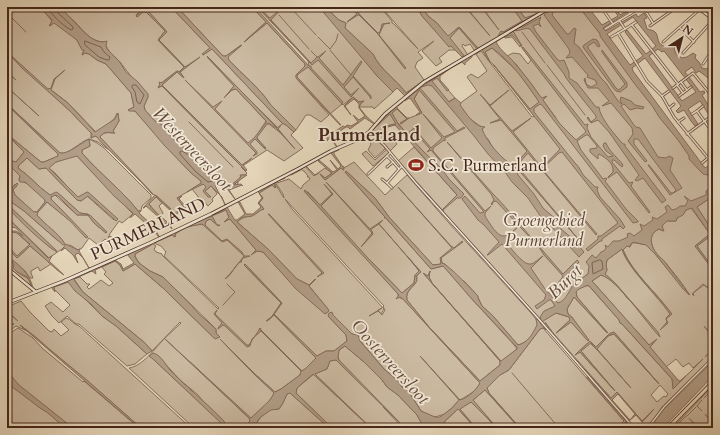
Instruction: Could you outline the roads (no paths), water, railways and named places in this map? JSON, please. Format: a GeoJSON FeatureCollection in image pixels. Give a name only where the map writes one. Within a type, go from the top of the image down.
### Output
{"type":"FeatureCollection","features":[{"type":"Feature","properties":{"kind":"main road"},"geometry":{"type":"LineString","coordinates":[[668,428],[713,382]]}},
{"type":"Feature","properties":{"kind":"street","name":"PURMERLAND"},"geometry":{"type":"LineString","coordinates":[[7,303],[100,265],[160,238],[226,206],[338,148],[361,138],[395,106],[424,82],[551,7]]}},
{"type":"Feature","properties":{"kind":"street"},"geometry":{"type":"LineString","coordinates":[[601,7],[612,23]]}},
{"type":"Feature","properties":{"kind":"street"},"geometry":{"type":"LineString","coordinates":[[626,7],[630,13]]}},
{"type":"Feature","properties":{"kind":"street"},"geometry":{"type":"LineString","coordinates":[[605,29],[612,23],[620,21],[630,13],[642,7],[653,23]]}},
{"type":"Feature","properties":{"kind":"street"},"geometry":{"type":"LineString","coordinates":[[650,26],[677,7]]}},
{"type":"Feature","properties":{"kind":"street"},"geometry":{"type":"LineString","coordinates":[[697,7],[713,14]]}},
{"type":"Feature","properties":{"kind":"street"},"geometry":{"type":"LineString","coordinates":[[683,53],[713,20],[701,8]]}},
{"type":"Feature","properties":{"kind":"street"},"geometry":{"type":"LineString","coordinates":[[663,42],[701,8]]}},
{"type":"Feature","properties":{"kind":"street"},"geometry":{"type":"LineString","coordinates":[[620,21],[625,29]]}},
{"type":"Feature","properties":{"kind":"street"},"geometry":{"type":"LineString","coordinates":[[611,38],[636,22]]}},
{"type":"Feature","properties":{"kind":"street"},"geometry":{"type":"LineString","coordinates":[[632,25],[683,93]]}},
{"type":"Feature","properties":{"kind":"street"},"geometry":{"type":"LineString","coordinates":[[680,28],[694,42]]}},
{"type":"Feature","properties":{"kind":"street"},"geometry":{"type":"LineString","coordinates":[[618,33],[647,80],[662,96],[678,122],[708,158]]}},
{"type":"Feature","properties":{"kind":"street"},"geometry":{"type":"LineString","coordinates":[[703,64],[713,50]]}},
{"type":"Feature","properties":{"kind":"street"},"geometry":{"type":"LineString","coordinates":[[673,88],[693,74],[713,97]]}},
{"type":"Feature","properties":{"kind":"street"},"geometry":{"type":"LineString","coordinates":[[681,82],[687,90]]}},
{"type":"Feature","properties":{"kind":"street"},"geometry":{"type":"LineString","coordinates":[[679,96],[691,87]]}},
{"type":"Feature","properties":{"kind":"street"},"geometry":{"type":"LineString","coordinates":[[662,96],[669,91]]}},
{"type":"Feature","properties":{"kind":"street"},"geometry":{"type":"LineString","coordinates":[[669,108],[674,104]]}},
{"type":"Feature","properties":{"kind":"street"},"geometry":{"type":"LineString","coordinates":[[692,114],[703,106]]}},
{"type":"Feature","properties":{"kind":"street"},"geometry":{"type":"LineString","coordinates":[[697,111],[713,133]]}},
{"type":"Feature","properties":{"kind":"street"},"geometry":{"type":"LineString","coordinates":[[687,134],[713,115]]}},
{"type":"Feature","properties":{"kind":"street"},"geometry":{"type":"LineString","coordinates":[[678,122],[684,118]]}},
{"type":"Feature","properties":{"kind":"street"},"geometry":{"type":"LineString","coordinates":[[369,132],[382,142],[401,167],[541,321],[634,428]]}},
{"type":"Feature","properties":{"kind":"street"},"geometry":{"type":"LineString","coordinates":[[368,174],[390,153]]}},
{"type":"Feature","properties":{"kind":"street"},"geometry":{"type":"LineString","coordinates":[[702,163],[713,155]]}},
{"type":"Feature","properties":{"kind":"street"},"geometry":{"type":"LineString","coordinates":[[387,156],[399,169]]}},
{"type":"Feature","properties":{"kind":"street"},"geometry":{"type":"LineString","coordinates":[[387,167],[393,162]]}},
{"type":"Feature","properties":{"kind":"street"},"geometry":{"type":"LineString","coordinates":[[387,183],[401,167]]}},
{"type":"Feature","properties":{"kind":"street"},"geometry":{"type":"LineString","coordinates":[[382,179],[392,188]]}},
{"type":"Feature","properties":{"kind":"street"},"geometry":{"type":"LineString","coordinates":[[7,268],[36,292]]}},
{"type":"Feature","properties":{"kind":"street"},"geometry":{"type":"LineString","coordinates":[[648,428],[664,407],[713,358]]}},
{"type":"Feature","properties":{"kind":"water"},"geometry":{"type":"Polygon","coordinates":[[[40,7],[57,7],[63,10],[87,35],[100,42],[107,41],[107,49],[119,61],[126,72],[138,82],[148,94],[144,106],[145,110],[155,121],[164,126],[171,137],[180,145],[200,160],[206,162],[219,180],[230,186],[241,177],[240,175],[247,175],[233,185],[242,185],[229,190],[235,199],[225,186],[219,182],[215,185],[220,195],[211,186],[205,191],[211,197],[208,197],[203,191],[206,187],[203,184],[187,192],[201,183],[201,181],[192,174],[164,145],[135,111],[128,110],[134,107],[131,93],[106,64],[89,54],[85,53],[82,55],[84,50],[82,50],[77,40],[54,23],[50,26],[52,20],[40,7]]]}},
{"type":"Feature","properties":{"kind":"water"},"geometry":{"type":"Polygon","coordinates":[[[145,7],[151,7],[148,11],[167,32],[159,40],[185,67],[200,57],[180,72],[184,67],[158,40],[165,31],[146,12],[143,12],[137,17],[136,16],[145,7]]]}},
{"type":"Feature","properties":{"kind":"water"},"geometry":{"type":"Polygon","coordinates":[[[171,7],[177,7],[223,56],[226,56],[242,45],[228,57],[229,60],[296,130],[294,132],[282,123],[212,49],[203,55],[202,54],[210,48],[171,7]]]}},
{"type":"Feature","properties":{"kind":"water"},"geometry":{"type":"Polygon","coordinates":[[[252,7],[255,7],[343,102],[342,104],[308,67],[297,75],[297,77],[341,125],[296,78],[296,75],[305,66],[305,64],[267,23],[244,42],[266,22],[252,7]]]}},
{"type":"Feature","properties":{"kind":"water"},"geometry":{"type":"Polygon","coordinates":[[[258,7],[270,18],[283,7],[271,20],[311,63],[326,51],[319,58],[343,85],[361,61],[362,62],[353,76],[371,96],[371,99],[353,77],[344,87],[351,95],[359,88],[351,97],[318,60],[312,65],[258,7]]]}},
{"type":"Feature","properties":{"kind":"water"},"geometry":{"type":"Polygon","coordinates":[[[319,7],[325,7],[339,20],[346,23],[345,28],[373,54],[384,70],[406,93],[425,80],[405,96],[397,88],[393,92],[378,77],[319,7]]]}},
{"type":"Feature","properties":{"kind":"water"},"geometry":{"type":"Polygon","coordinates":[[[352,7],[378,33],[380,32],[382,24],[390,23],[384,24],[379,35],[406,68],[405,69],[377,33],[359,15],[347,22],[357,14],[352,7]]]}},
{"type":"Feature","properties":{"kind":"water"},"geometry":{"type":"Polygon","coordinates":[[[417,7],[422,7],[428,16],[437,23],[448,36],[459,27],[478,48],[476,48],[459,28],[450,38],[465,57],[462,57],[451,46],[449,47],[422,16],[417,7]]]}},
{"type":"Feature","properties":{"kind":"water"},"geometry":{"type":"Polygon","coordinates":[[[512,7],[517,7],[525,18],[536,14],[498,36],[501,31],[503,32],[522,21],[512,7]]]}},
{"type":"Feature","properties":{"kind":"water"},"geometry":{"type":"Polygon","coordinates":[[[555,7],[561,7],[554,10],[552,15],[567,34],[569,34],[574,28],[576,29],[574,43],[579,47],[618,101],[622,104],[620,100],[621,97],[631,101],[635,105],[644,107],[643,109],[637,108],[630,110],[624,104],[621,106],[634,125],[640,128],[658,157],[666,158],[669,156],[673,158],[670,170],[682,188],[670,195],[648,165],[671,193],[676,190],[638,139],[634,139],[634,144],[647,161],[645,162],[628,141],[633,134],[632,128],[611,103],[602,106],[609,101],[598,88],[588,88],[586,84],[591,87],[597,84],[595,80],[587,77],[588,75],[572,57],[566,58],[570,53],[569,49],[544,15],[555,7]]]}},
{"type":"Feature","properties":{"kind":"water"},"geometry":{"type":"Polygon","coordinates":[[[561,7],[566,7],[568,12],[561,7]]]}},
{"type":"Feature","properties":{"kind":"water"},"geometry":{"type":"Polygon","coordinates":[[[579,7],[588,7],[602,25],[618,16],[612,7],[615,7],[620,15],[633,7],[636,7],[603,28],[606,31],[636,14],[638,17],[644,13],[647,18],[644,19],[647,29],[655,32],[658,41],[663,46],[666,47],[672,44],[675,47],[676,54],[682,58],[693,53],[696,55],[695,58],[702,68],[709,68],[712,70],[713,85],[707,77],[699,71],[696,73],[692,67],[685,72],[700,92],[704,91],[705,93],[702,95],[713,113],[709,115],[700,101],[688,109],[698,124],[695,126],[684,110],[678,113],[676,111],[681,106],[645,58],[632,68],[705,168],[713,163],[713,169],[708,175],[703,174],[689,159],[689,156],[678,140],[659,117],[579,7]],[[633,17],[607,34],[630,65],[643,56],[625,32],[627,30],[646,54],[656,46],[633,17]],[[658,49],[649,56],[682,101],[696,92],[664,51],[662,52],[658,49]]]}},
{"type":"Feature","properties":{"kind":"water"},"geometry":{"type":"Polygon","coordinates":[[[541,17],[539,22],[541,27],[538,24],[533,26],[536,32],[557,59],[560,61],[564,60],[569,72],[569,78],[577,83],[596,107],[599,107],[608,126],[623,144],[625,144],[666,200],[662,203],[643,178],[637,181],[635,180],[639,175],[609,132],[598,120],[591,123],[587,118],[588,117],[591,122],[596,118],[596,116],[530,29],[514,30],[523,27],[541,17]]]}},
{"type":"Feature","properties":{"kind":"water"},"geometry":{"type":"Polygon","coordinates":[[[513,31],[522,46],[512,35],[504,37],[496,42],[498,46],[515,63],[538,94],[542,98],[547,96],[543,100],[560,124],[576,140],[586,132],[585,130],[522,48],[523,47],[585,125],[588,124],[587,128],[591,137],[608,157],[613,156],[606,151],[603,146],[604,143],[606,143],[611,152],[623,165],[622,167],[612,160],[629,183],[633,182],[631,186],[650,212],[649,213],[617,172],[608,178],[613,172],[612,166],[609,161],[599,154],[598,159],[590,152],[590,149],[597,148],[597,146],[588,135],[586,135],[577,141],[581,150],[603,179],[607,179],[605,181],[626,209],[638,221],[633,223],[540,104],[534,108],[534,112],[584,175],[595,187],[598,187],[597,190],[600,197],[620,219],[625,227],[623,229],[620,226],[588,251],[586,249],[598,239],[598,236],[601,236],[618,223],[562,152],[559,153],[542,169],[597,234],[596,235],[528,153],[518,164],[522,172],[584,246],[521,173],[517,166],[515,168],[518,175],[534,194],[543,208],[557,220],[561,229],[573,239],[584,252],[579,257],[549,224],[543,220],[528,198],[488,154],[432,86],[428,85],[421,87],[472,55],[465,65],[462,62],[440,76],[440,80],[449,90],[447,91],[437,78],[432,81],[449,102],[455,98],[461,103],[460,105],[477,125],[485,127],[482,129],[491,145],[499,155],[514,166],[527,151],[501,120],[490,123],[500,119],[480,94],[490,105],[509,90],[490,106],[512,131],[531,118],[513,132],[542,168],[560,149],[493,64],[530,109],[539,102],[518,73],[506,60],[492,48],[485,52],[490,62],[482,50],[513,31]]]}},
{"type":"Feature","properties":{"kind":"water"},"geometry":{"type":"Polygon","coordinates":[[[593,39],[597,40],[600,46],[598,47],[594,42],[588,46],[588,48],[616,88],[619,90],[625,84],[602,50],[627,83],[627,87],[620,92],[614,89],[583,47],[593,39]]]}},
{"type":"Feature","properties":{"kind":"water"},"geometry":{"type":"Polygon","coordinates":[[[7,52],[48,89],[51,88],[54,79],[65,70],[55,79],[51,90],[68,103],[95,132],[115,119],[118,113],[119,121],[113,131],[115,133],[103,133],[100,137],[153,194],[97,137],[95,136],[91,138],[92,134],[70,111],[23,69],[7,52]]]}},
{"type":"Feature","properties":{"kind":"water"},"geometry":{"type":"Polygon","coordinates":[[[207,56],[277,128],[282,124],[278,129],[295,149],[276,128],[268,123],[257,137],[266,149],[255,139],[250,144],[257,152],[257,154],[253,156],[256,153],[185,80],[213,107],[222,101],[215,109],[248,143],[254,138],[266,121],[236,89],[232,90],[224,98],[234,86],[207,56]]]}},
{"type":"Feature","properties":{"kind":"water"},"geometry":{"type":"Polygon","coordinates":[[[177,71],[180,72],[184,78],[177,72],[162,85],[242,165],[252,158],[243,165],[247,170],[246,171],[162,86],[158,88],[160,85],[159,82],[162,83],[177,71]]]}},
{"type":"Feature","properties":{"kind":"water"},"geometry":{"type":"Polygon","coordinates":[[[420,88],[457,131],[464,127],[465,128],[445,138],[445,141],[444,140],[433,148],[433,151],[485,211],[491,206],[485,213],[485,216],[493,229],[501,236],[506,236],[518,227],[509,235],[506,241],[520,258],[526,263],[531,264],[543,256],[531,268],[545,289],[558,303],[564,299],[572,287],[570,283],[574,284],[588,274],[589,266],[586,262],[592,255],[596,258],[601,252],[604,251],[606,248],[605,245],[608,247],[613,241],[619,241],[628,237],[627,234],[630,233],[634,236],[642,230],[640,224],[644,226],[653,220],[652,217],[657,219],[667,212],[665,207],[668,205],[672,210],[680,206],[685,206],[688,201],[684,196],[691,201],[706,195],[706,191],[713,182],[713,196],[697,207],[713,234],[697,246],[713,270],[695,246],[710,234],[692,208],[686,210],[683,215],[677,218],[676,221],[667,221],[662,226],[664,231],[659,229],[655,231],[651,241],[656,252],[690,295],[683,289],[657,256],[646,245],[633,242],[630,247],[627,246],[623,250],[627,259],[639,275],[672,314],[666,319],[670,314],[630,265],[625,257],[622,249],[607,260],[607,270],[605,274],[622,291],[601,275],[592,281],[649,345],[657,339],[650,347],[678,380],[680,381],[688,374],[673,389],[672,379],[620,323],[588,285],[576,292],[577,297],[608,333],[574,297],[567,309],[568,314],[589,340],[588,341],[571,322],[556,333],[570,320],[569,317],[556,313],[540,323],[546,330],[543,328],[540,329],[509,370],[500,375],[487,388],[489,393],[520,428],[485,390],[473,400],[497,428],[471,402],[460,409],[476,428],[458,409],[445,421],[442,428],[424,428],[417,415],[398,395],[387,387],[364,362],[345,346],[339,350],[338,359],[405,428],[336,360],[330,361],[327,369],[315,374],[371,428],[313,374],[297,388],[296,393],[332,428],[329,428],[290,393],[287,394],[279,409],[271,410],[258,420],[256,425],[261,428],[253,425],[248,428],[243,428],[250,421],[249,418],[165,339],[251,418],[270,400],[274,393],[220,339],[275,392],[300,375],[301,371],[261,331],[254,337],[260,328],[260,330],[302,371],[316,358],[274,315],[272,316],[281,303],[244,265],[245,264],[282,303],[274,314],[317,356],[326,351],[334,351],[347,341],[346,335],[328,316],[329,313],[332,312],[333,315],[352,334],[358,335],[360,341],[384,369],[397,380],[402,387],[407,389],[421,411],[435,417],[440,417],[452,408],[459,400],[420,356],[460,400],[472,393],[480,383],[403,299],[400,297],[396,299],[399,295],[304,191],[305,190],[320,205],[332,194],[324,184],[333,194],[321,206],[402,293],[414,283],[415,275],[419,271],[379,224],[421,272],[416,276],[417,281],[407,294],[407,300],[429,327],[480,381],[500,365],[500,361],[423,273],[428,276],[430,271],[429,277],[432,283],[501,361],[517,349],[517,347],[443,266],[431,269],[386,218],[384,218],[385,217],[345,172],[346,171],[375,198],[389,217],[433,265],[441,264],[440,258],[452,248],[398,187],[451,246],[454,248],[462,241],[463,242],[441,258],[442,263],[455,272],[478,296],[482,306],[493,316],[518,345],[525,342],[532,334],[537,325],[536,319],[540,321],[540,317],[544,311],[555,306],[551,300],[549,300],[537,309],[535,306],[544,300],[546,295],[502,244],[487,255],[499,242],[478,220],[462,199],[465,196],[480,213],[484,212],[431,150],[427,152],[430,149],[414,131],[408,135],[442,169],[449,179],[464,194],[461,198],[457,198],[443,210],[445,215],[424,190],[442,210],[457,195],[395,125],[388,127],[386,126],[396,124],[390,114],[377,126],[365,118],[350,129],[346,127],[331,137],[339,150],[334,152],[334,154],[343,167],[344,166],[344,170],[341,168],[325,180],[320,174],[325,178],[332,173],[318,161],[319,160],[333,172],[337,170],[330,160],[338,169],[341,166],[331,153],[338,149],[330,137],[327,141],[327,137],[343,126],[351,126],[358,122],[353,115],[359,120],[365,116],[359,107],[376,125],[397,106],[397,108],[407,118],[409,118],[401,124],[400,123],[407,119],[397,109],[392,113],[399,125],[407,134],[414,128],[431,148],[442,138],[423,114],[444,137],[455,132],[419,90],[414,99],[422,113],[416,115],[420,112],[410,98],[404,101],[420,88]]]}},
{"type":"Feature","properties":{"kind":"water"},"geometry":{"type":"Polygon","coordinates":[[[353,97],[359,102],[364,101],[359,107],[359,104],[354,99],[345,106],[351,115],[344,106],[353,97]]]}},
{"type":"Feature","properties":{"kind":"water"},"geometry":{"type":"Polygon","coordinates":[[[7,104],[60,153],[70,151],[89,139],[90,146],[82,150],[82,153],[138,211],[141,211],[139,212],[140,214],[153,226],[160,238],[186,227],[175,234],[175,237],[172,235],[154,243],[160,239],[152,227],[135,214],[130,218],[133,213],[114,196],[77,156],[56,162],[49,168],[78,197],[87,192],[89,193],[118,219],[116,221],[88,196],[81,201],[77,200],[46,168],[39,169],[27,158],[19,165],[18,168],[50,195],[56,192],[58,193],[80,213],[90,215],[107,232],[106,233],[94,223],[88,215],[77,215],[58,196],[55,195],[51,197],[51,199],[88,237],[86,238],[70,221],[47,202],[37,215],[59,236],[65,244],[63,245],[24,211],[7,199],[7,187],[12,188],[17,183],[18,184],[13,190],[15,195],[34,212],[37,212],[45,202],[45,200],[25,182],[20,182],[20,176],[7,163],[7,156],[12,161],[16,162],[24,152],[7,134],[41,162],[58,156],[58,154],[7,104]]]}},
{"type":"Feature","properties":{"kind":"water"},"geometry":{"type":"Polygon","coordinates":[[[447,142],[508,210],[535,243],[496,201],[493,202],[492,205],[491,204],[494,200],[491,194],[447,142]]]}},
{"type":"Feature","properties":{"kind":"water"},"geometry":{"type":"Polygon","coordinates":[[[326,182],[370,229],[383,220],[371,229],[373,234],[361,247],[372,233],[326,182]]]}},
{"type":"Feature","properties":{"kind":"water"},"geometry":{"type":"Polygon","coordinates":[[[274,183],[276,188],[272,185],[259,193],[258,191],[274,183]]]}},
{"type":"Feature","properties":{"kind":"water"},"geometry":{"type":"Polygon","coordinates":[[[260,194],[263,198],[259,203],[264,209],[252,216],[243,217],[237,222],[268,249],[297,279],[309,285],[316,279],[309,286],[329,311],[325,314],[296,289],[263,252],[257,251],[251,255],[256,250],[230,219],[224,222],[229,217],[226,210],[213,215],[226,208],[224,201],[235,220],[237,220],[245,214],[238,202],[240,202],[246,214],[253,214],[261,207],[258,203],[262,198],[260,194]]]}},
{"type":"Feature","properties":{"kind":"water"},"geometry":{"type":"Polygon","coordinates":[[[155,195],[176,214],[184,207],[177,198],[182,196],[179,199],[186,207],[175,215],[156,197],[149,204],[151,208],[168,223],[172,229],[167,223],[164,224],[162,220],[146,206],[143,208],[155,195]]]}},
{"type":"Feature","properties":{"kind":"water"},"geometry":{"type":"Polygon","coordinates":[[[8,205],[57,252],[24,225],[7,207],[8,205]]]}},
{"type":"Feature","properties":{"kind":"water"},"geometry":{"type":"Polygon","coordinates":[[[268,214],[324,273],[317,277],[322,273],[268,214]]]}},
{"type":"Feature","properties":{"kind":"water"},"geometry":{"type":"Polygon","coordinates":[[[212,216],[217,225],[220,225],[218,226],[210,219],[206,221],[205,225],[222,241],[227,239],[242,252],[244,256],[227,240],[223,242],[221,241],[202,224],[186,227],[212,216]]]}},
{"type":"Feature","properties":{"kind":"water"},"geometry":{"type":"Polygon","coordinates":[[[7,217],[48,258],[52,256],[49,261],[64,275],[30,246],[17,258],[9,250],[7,253],[9,249],[7,245],[17,256],[30,244],[17,233],[7,231],[16,231],[23,236],[16,228],[11,227],[7,217]]]}},
{"type":"Feature","properties":{"kind":"water"},"geometry":{"type":"Polygon","coordinates":[[[152,243],[135,254],[135,257],[139,263],[150,271],[163,277],[216,329],[216,333],[220,337],[215,339],[163,288],[135,264],[123,271],[120,265],[115,261],[95,270],[96,274],[92,271],[74,280],[83,292],[145,343],[152,351],[147,354],[116,326],[102,316],[91,304],[75,291],[68,282],[54,287],[55,292],[51,287],[115,260],[121,264],[123,269],[134,263],[127,254],[152,243]]]}},
{"type":"Feature","properties":{"kind":"water"},"geometry":{"type":"Polygon","coordinates":[[[66,244],[78,250],[80,249],[79,251],[89,268],[78,253],[75,255],[78,263],[73,255],[65,248],[61,251],[66,244]]]}},
{"type":"Feature","properties":{"kind":"water","name":"Burgt"},"geometry":{"type":"Polygon","coordinates":[[[537,244],[563,274],[577,260],[579,262],[566,277],[568,282],[567,281],[556,292],[551,292],[563,276],[544,255],[537,244]]]}},
{"type":"Feature","properties":{"kind":"water"},"geometry":{"type":"Polygon","coordinates":[[[7,256],[24,270],[30,279],[33,289],[27,277],[17,272],[13,268],[14,264],[7,256]]]}},
{"type":"Feature","properties":{"kind":"water"},"geometry":{"type":"Polygon","coordinates":[[[626,296],[658,332],[660,337],[654,331],[626,296]]]}},
{"type":"Feature","properties":{"kind":"water"},"geometry":{"type":"Polygon","coordinates":[[[217,310],[215,314],[247,345],[249,345],[251,341],[250,346],[247,347],[225,326],[223,325],[218,329],[222,323],[214,314],[217,310]]]}},
{"type":"Feature","properties":{"kind":"water"},"geometry":{"type":"Polygon","coordinates":[[[20,325],[88,381],[141,428],[138,427],[20,325]]]}},
{"type":"Feature","properties":{"kind":"water"},"geometry":{"type":"Polygon","coordinates":[[[614,332],[659,384],[614,334],[608,336],[597,349],[631,388],[591,343],[581,351],[615,391],[580,352],[575,355],[590,341],[596,347],[609,334],[614,332]]]}},
{"type":"Feature","properties":{"kind":"water"},"geometry":{"type":"Polygon","coordinates":[[[153,353],[161,358],[170,370],[217,414],[225,424],[222,424],[149,356],[153,353]]]}},
{"type":"Feature","properties":{"kind":"water"},"geometry":{"type":"Polygon","coordinates":[[[572,356],[611,398],[617,392],[642,421],[654,409],[642,422],[636,415],[629,421],[572,356]],[[618,394],[612,400],[630,420],[635,414],[618,394]]]}},
{"type":"Feature","properties":{"kind":"water"},"geometry":{"type":"Polygon","coordinates":[[[713,361],[713,376],[663,428],[650,428],[662,411],[713,361]]]}},
{"type":"Feature","properties":{"kind":"water"},"geometry":{"type":"Polygon","coordinates":[[[7,371],[19,385],[73,428],[65,428],[48,413],[7,383],[7,371]]]}},
{"type":"Feature","properties":{"kind":"water"},"geometry":{"type":"Polygon","coordinates":[[[586,377],[632,428],[626,422],[617,428],[624,421],[586,377]]]}},
{"type":"Feature","properties":{"kind":"waterway"},"geometry":{"type":"LineString","coordinates":[[290,7],[316,35]]}},
{"type":"Feature","properties":{"kind":"waterway"},"geometry":{"type":"LineString","coordinates":[[591,11],[597,7]]}},
{"type":"Feature","properties":{"kind":"waterway"},"geometry":{"type":"LineString","coordinates":[[7,13],[26,32]]}},
{"type":"Feature","properties":{"kind":"waterway"},"geometry":{"type":"LineString","coordinates":[[279,15],[309,49]]}},
{"type":"Feature","properties":{"kind":"waterway"},"geometry":{"type":"LineString","coordinates":[[522,32],[545,63]]}},
{"type":"Feature","properties":{"kind":"waterway"},"geometry":{"type":"LineString","coordinates":[[318,37],[330,49],[336,41],[338,34]]}},
{"type":"Feature","properties":{"kind":"waterway"},"geometry":{"type":"LineString","coordinates":[[330,50],[351,75]]}},
{"type":"Feature","properties":{"kind":"waterway"},"geometry":{"type":"LineString","coordinates":[[311,51],[317,57]]}},
{"type":"Feature","properties":{"kind":"waterway"},"geometry":{"type":"LineString","coordinates":[[474,55],[480,51]]}},
{"type":"Feature","properties":{"kind":"waterway"},"geometry":{"type":"LineString","coordinates":[[547,65],[585,115]]}},
{"type":"Feature","properties":{"kind":"waterway"},"geometry":{"type":"LineString","coordinates":[[398,106],[403,102]]}},
{"type":"Feature","properties":{"kind":"waterway","name":"Westerveersloot"},"geometry":{"type":"LineString","coordinates":[[189,122],[233,167]]}},
{"type":"Feature","properties":{"kind":"waterway"},"geometry":{"type":"LineString","coordinates":[[306,167],[314,176],[319,173]]}},
{"type":"Feature","properties":{"kind":"waterway"},"geometry":{"type":"LineString","coordinates":[[291,175],[301,170]]}},
{"type":"Feature","properties":{"kind":"waterway"},"geometry":{"type":"LineString","coordinates":[[223,305],[235,292],[227,284]]}},
{"type":"Feature","properties":{"kind":"waterway"},"geometry":{"type":"LineString","coordinates":[[512,373],[559,428]]}},
{"type":"Feature","properties":{"kind":"waterway"},"geometry":{"type":"LineString","coordinates":[[704,398],[713,389]]}},
{"type":"Feature","properties":{"kind":"waterway"},"geometry":{"type":"LineString","coordinates":[[702,400],[697,406],[702,411]]}},
{"type":"Feature","properties":{"kind":"waterway"},"geometry":{"type":"LineString","coordinates":[[687,416],[696,407]]}},
{"type":"Feature","properties":{"kind":"waterway"},"geometry":{"type":"LineString","coordinates":[[678,424],[686,416]]}},
{"type":"Feature","properties":{"kind":"place","name":"S.C. Purmerland"},"geometry":{"type":"Point","coordinates":[416,165]}},
{"type":"Feature","properties":{"kind":"district","name":"Purmerland"},"geometry":{"type":"Point","coordinates":[369,135]}},
{"type":"Feature","properties":{"kind":"park label","name":"Groengebied Purmerland"},"geometry":{"type":"Point","coordinates":[544,230]}},
{"type":"Feature","properties":{"kind":"water label","name":"Oosterveersloot"},"geometry":{"type":"Point","coordinates":[390,362]}}]}
